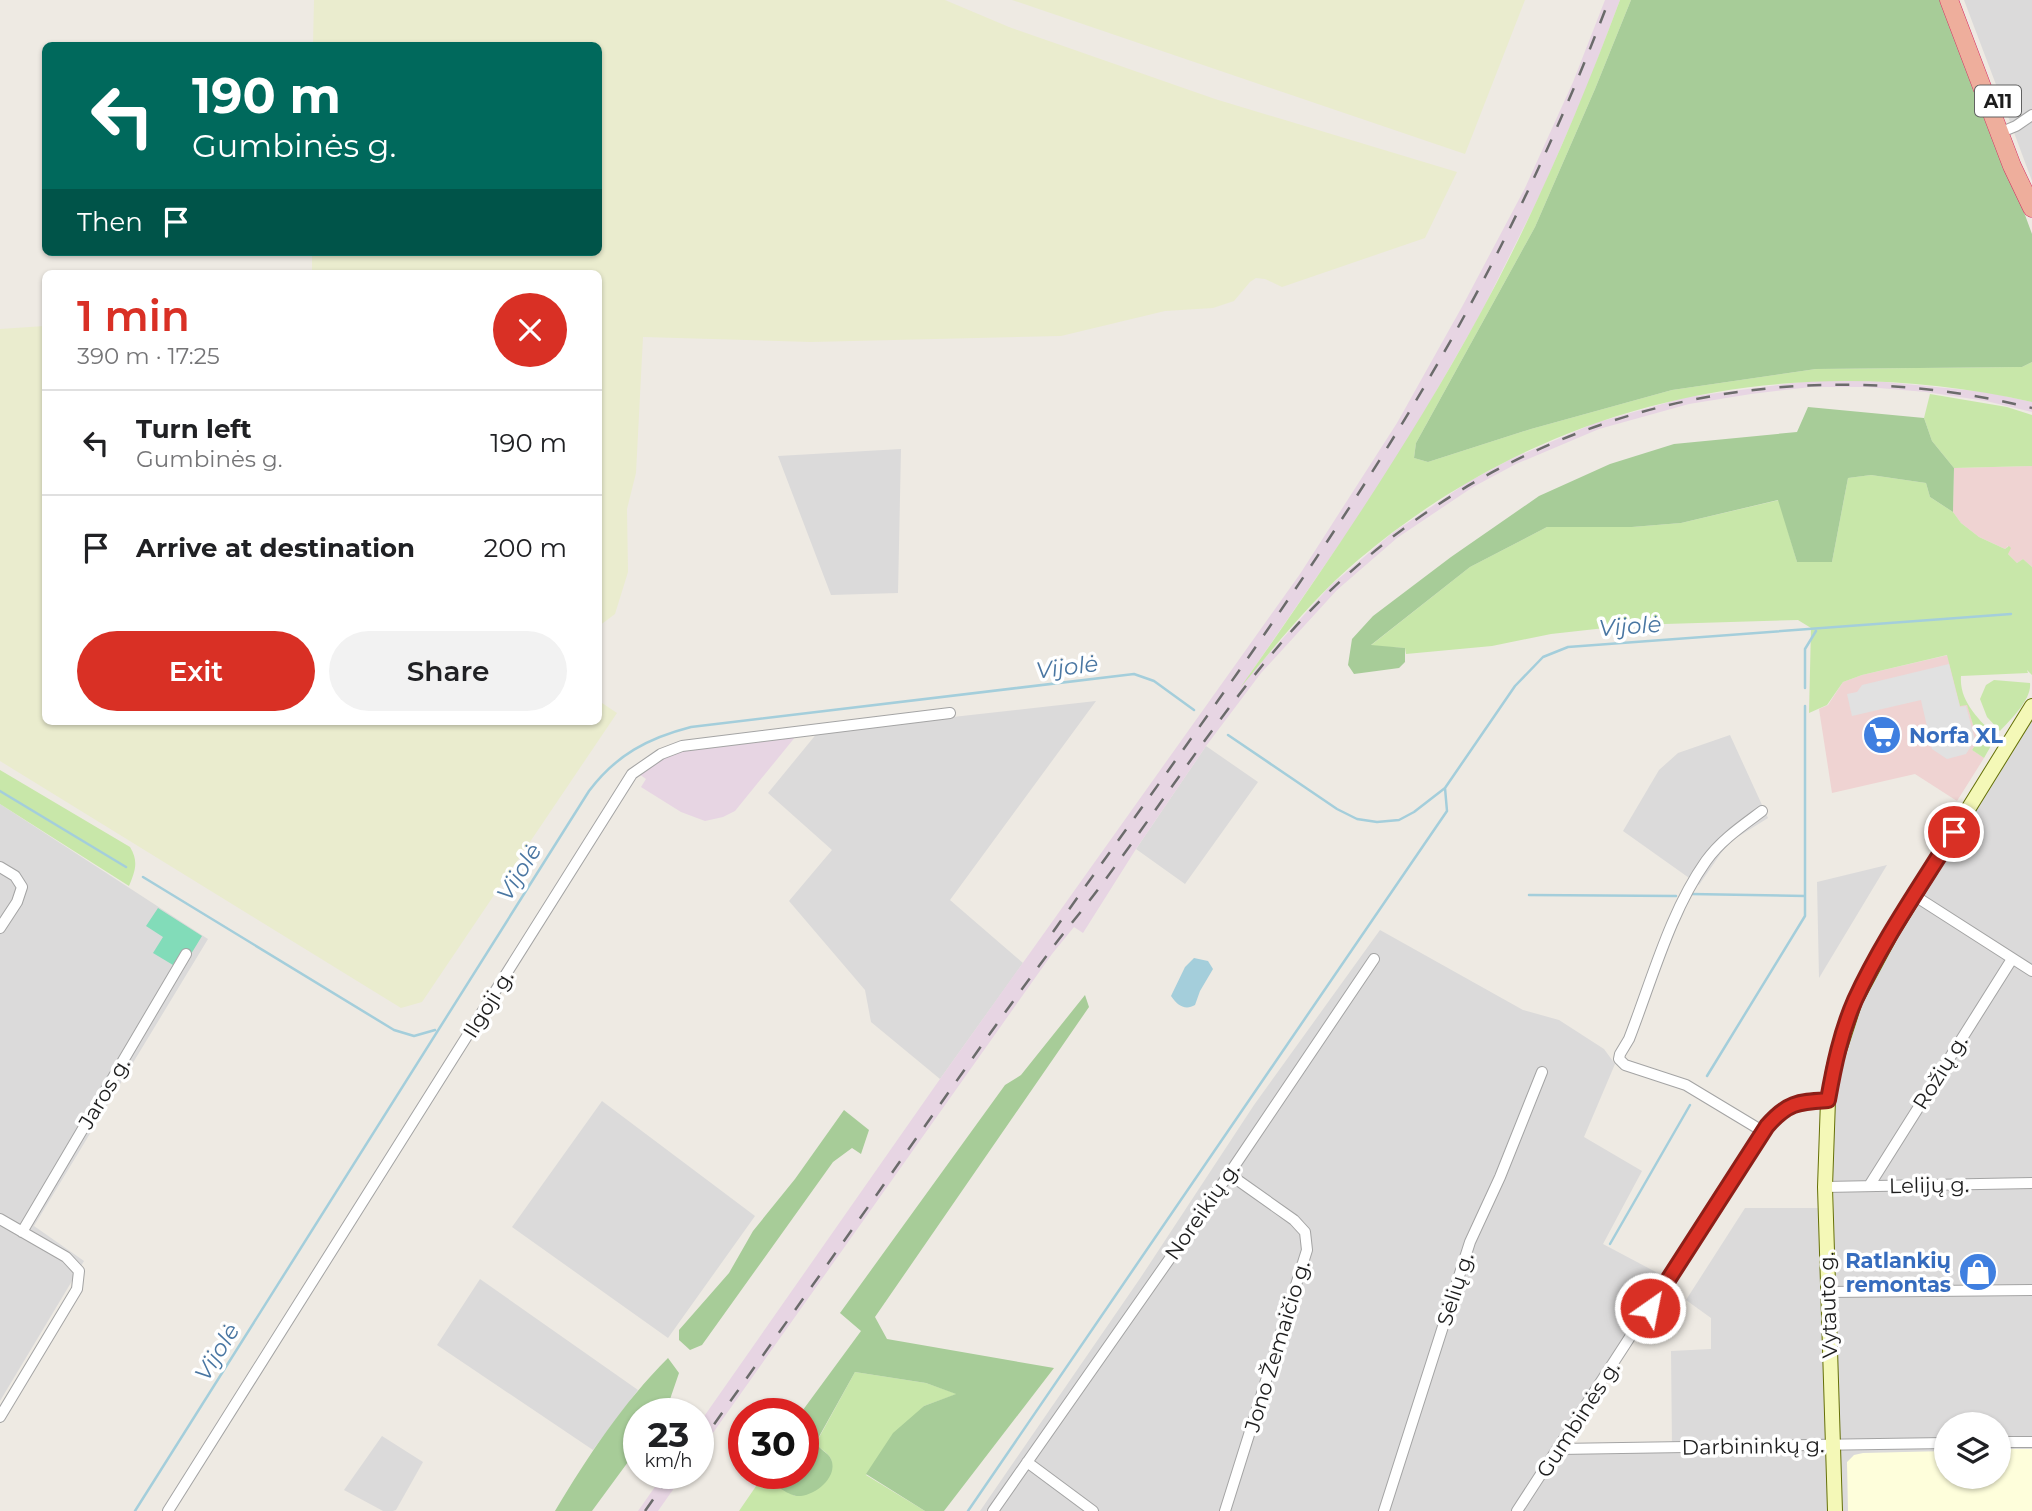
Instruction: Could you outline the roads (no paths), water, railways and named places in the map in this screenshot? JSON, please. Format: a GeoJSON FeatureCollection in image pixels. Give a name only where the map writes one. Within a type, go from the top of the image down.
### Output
{"type":"FeatureCollection","features":[{"type":"Feature","properties":{"kind":"highway","name":"A11"},"geometry":{"type":"LineString","coordinates":[[1949,0],[2032,206]]}},
{"type":"Feature","properties":{"kind":"highway","name":"A11"},"geometry":{"type":"LineString","coordinates":[[1960,0],[2003,131]]}},
{"type":"Feature","properties":{"kind":"main road"},"geometry":{"type":"LineString","coordinates":[[1828,1100],[1837,1055],[1854,1001],[1880,952],[2032,706]]}},
{"type":"Feature","properties":{"kind":"main road","name":"Vytauto g."},"geometry":{"type":"LineString","coordinates":[[1828,1100],[1825,1187],[1835,1511]]}},
{"type":"Feature","properties":{"kind":"street"},"geometry":{"type":"LineString","coordinates":[[2003,131],[2032,115]]}},
{"type":"Feature","properties":{"kind":"street","name":"Ilgoji g."},"geometry":{"type":"LineString","coordinates":[[168,1511],[632,774],[661,754],[682,746],[950,713]]}},
{"type":"Feature","properties":{"kind":"street"},"geometry":{"type":"LineString","coordinates":[[1762,811],[1727,838],[1707,860],[1683,898],[1619,1059],[1625,1065],[1686,1085],[1764,1132]]}},
{"type":"Feature","properties":{"kind":"street"},"geometry":{"type":"LineString","coordinates":[[0,867],[15,876],[22,887],[17,902],[0,928]]}},
{"type":"Feature","properties":{"kind":"street"},"geometry":{"type":"LineString","coordinates":[[1915,896],[2032,971]]}},
{"type":"Feature","properties":{"kind":"street","name":"Jaros g."},"geometry":{"type":"LineString","coordinates":[[22,1231],[186,954]]}},
{"type":"Feature","properties":{"kind":"street","name":"Rožių g."},"geometry":{"type":"LineString","coordinates":[[1869,1186],[2012,958]]}},
{"type":"Feature","properties":{"kind":"street","name":"Noreikių g."},"geometry":{"type":"LineString","coordinates":[[993,1511],[1229,1174],[1374,960]]}},
{"type":"Feature","properties":{"kind":"street","name":"Sėlių g."},"geometry":{"type":"LineString","coordinates":[[1384,1511],[1470,1242],[1500,1177],[1542,1072]]}},
{"type":"Feature","properties":{"kind":"street","name":"Gumbinės g."},"geometry":{"type":"LineString","coordinates":[[1517,1511],[1776,1116],[1793,1104],[1828,1100]]}},
{"type":"Feature","properties":{"kind":"street","name":"Jono Žemaičio g."},"geometry":{"type":"LineString","coordinates":[[1224,1511],[1307,1250],[1305,1232],[1294,1220],[1229,1174]]}},
{"type":"Feature","properties":{"kind":"street","name":"Lelijų g."},"geometry":{"type":"LineString","coordinates":[[1825,1187],[2032,1183]]}},
{"type":"Feature","properties":{"kind":"street"},"geometry":{"type":"LineString","coordinates":[[0,1219],[66,1257],[79,1271],[77,1289],[0,1417]]}},
{"type":"Feature","properties":{"kind":"street"},"geometry":{"type":"LineString","coordinates":[[1828,1292],[2032,1290]]}},
{"type":"Feature","properties":{"kind":"street"},"geometry":{"type":"LineString","coordinates":[[2011,1442],[2032,1442]]}},
{"type":"Feature","properties":{"kind":"street","name":"Darbininkų g."},"geometry":{"type":"LineString","coordinates":[[1559,1449],[1934,1443]]}},
{"type":"Feature","properties":{"kind":"street"},"geometry":{"type":"LineString","coordinates":[[1027,1462],[1093,1511]]}},
{"type":"Feature","properties":{"kind":"water"},"geometry":{"type":"Polygon","coordinates":[[[1194,958],[1208,961],[1213,969],[1195,1005],[1185,1007],[1171,996],[1185,967],[1194,958]]]}},
{"type":"Feature","properties":{"kind":"waterway","name":"Vijolė"},"geometry":{"type":"LineString","coordinates":[[1228,735],[1337,809],[1357,819],[1377,822],[1399,820],[1445,788],[1515,686],[1543,657],[1568,647],[2011,614]]}},
{"type":"Feature","properties":{"kind":"waterway"},"geometry":{"type":"LineString","coordinates":[[1805,688],[1805,649],[1816,631]]}},
{"type":"Feature","properties":{"kind":"waterway","name":"Vijolė"},"geometry":{"type":"LineString","coordinates":[[135,1511],[589,791],[610,767],[647,743],[691,727],[1134,674],[1154,681],[1194,710]]}},
{"type":"Feature","properties":{"kind":"waterway"},"geometry":{"type":"LineString","coordinates":[[1707,1076],[1805,916],[1805,706]]}},
{"type":"Feature","properties":{"kind":"waterway"},"geometry":{"type":"LineString","coordinates":[[968,1511],[1447,811],[1445,788]]}},
{"type":"Feature","properties":{"kind":"waterway"},"geometry":{"type":"LineString","coordinates":[[0,791],[126,867]]}},
{"type":"Feature","properties":{"kind":"waterway"},"geometry":{"type":"LineString","coordinates":[[143,877],[394,1030],[414,1036],[435,1030]]}},
{"type":"Feature","properties":{"kind":"waterway"},"geometry":{"type":"LineString","coordinates":[[1691,894],[1805,896]]}},
{"type":"Feature","properties":{"kind":"waterway"},"geometry":{"type":"LineString","coordinates":[[1529,895],[1676,896]]}},
{"type":"Feature","properties":{"kind":"waterway"},"geometry":{"type":"LineString","coordinates":[[1610,1244],[1690,1105]]}},
{"type":"Feature","properties":{"kind":"railway"},"geometry":{"type":"LineString","coordinates":[[1053,932],[1318,556],[1431,376],[1515,218],[1564,110],[1609,0]]}},
{"type":"Feature","properties":{"kind":"railway"},"geometry":{"type":"LineString","coordinates":[[714,1424],[997,1023],[1120,860],[1224,715],[1279,645],[1309,612],[1384,544],[1465,488],[1551,444],[1643,412],[1737,392],[1835,385],[1933,390],[2032,408]]}},
{"type":"Feature","properties":{"kind":"railway"},"geometry":{"type":"LineString","coordinates":[[645,1511],[660,1489]]}},
{"type":"Feature","properties":{"kind":"place","name":"Norfa XL"},"geometry":{"type":"Point","coordinates":[1882,735]}},
{"type":"Feature","properties":{"kind":"place","name":"Ratlankių remontas"},"geometry":{"type":"Point","coordinates":[1978,1272]}}]}
